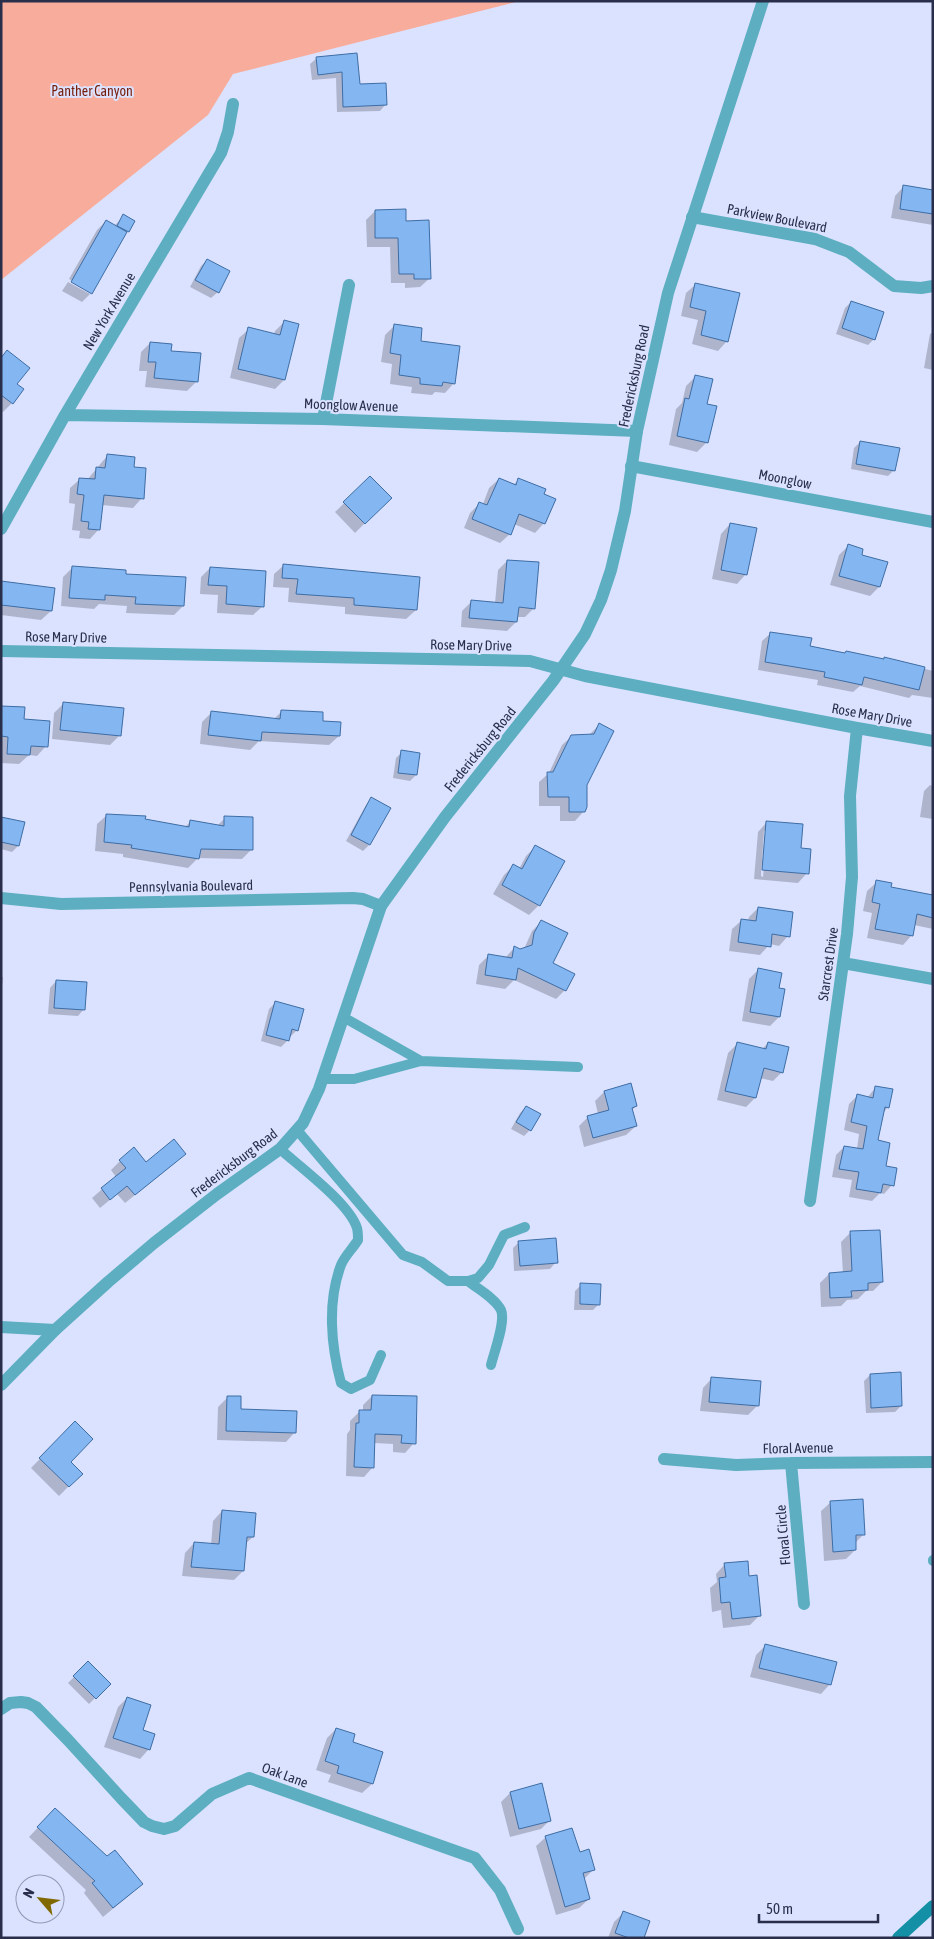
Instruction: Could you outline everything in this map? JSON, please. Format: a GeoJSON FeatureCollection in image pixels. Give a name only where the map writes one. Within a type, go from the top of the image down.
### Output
{"type":"FeatureCollection","features":[{"type":"Feature","properties":{"kind":"main road"},"geometry":{"type":"LineString","coordinates":[[898,1938],[933,1906]]}},
{"type":"Feature","properties":{"kind":"street","name":"Fredericksburg Road"},"geometry":{"type":"LineString","coordinates":[[1,1384],[55,1330],[154,1243],[280,1149],[297,1130],[309,1112],[322,1079],[381,906],[445,817],[560,670],[585,634],[606,585],[625,511],[637,431],[668,293],[763,1]]}},
{"type":"Feature","properties":{"kind":"street","name":"New York Avenue"},"geometry":{"type":"LineString","coordinates":[[1,529],[65,415],[221,152],[228,132],[233,104]]}},
{"type":"Feature","properties":{"kind":"street","name":"Parkview Boulevard"},"geometry":{"type":"LineString","coordinates":[[692,217],[815,239],[848,252],[894,286],[921,288],[933,286]]}},
{"type":"Feature","properties":{"kind":"street"},"geometry":{"type":"LineString","coordinates":[[323,419],[349,285]]}},
{"type":"Feature","properties":{"kind":"street","name":"Moonglow Avenue"},"geometry":{"type":"LineString","coordinates":[[65,415],[323,419],[637,431]]}},
{"type":"Feature","properties":{"kind":"street","name":"Moonglow"},"geometry":{"type":"LineString","coordinates":[[631,466],[933,522]]}},
{"type":"Feature","properties":{"kind":"street","name":"Rose Mary Drive"},"geometry":{"type":"LineString","coordinates":[[1,651],[530,661],[585,676],[933,741]]}},
{"type":"Feature","properties":{"kind":"street","name":"Starcrest Drive"},"geometry":{"type":"LineString","coordinates":[[810,1201],[843,963],[852,876],[850,796],[857,728]]}},
{"type":"Feature","properties":{"kind":"street","name":"Pennsylvania Boulevard"},"geometry":{"type":"LineString","coordinates":[[1,898],[61,904],[353,898],[362,899],[381,906]]}},
{"type":"Feature","properties":{"kind":"street"},"geometry":{"type":"LineString","coordinates":[[843,963],[933,979]]}},
{"type":"Feature","properties":{"kind":"street"},"geometry":{"type":"LineString","coordinates":[[1,1327],[55,1330]]}},
{"type":"Feature","properties":{"kind":"street","name":"Floral Avenue"},"geometry":{"type":"LineString","coordinates":[[664,1459],[736,1465],[933,1462]]}},
{"type":"Feature","properties":{"kind":"street","name":"Floral Circle"},"geometry":{"type":"LineString","coordinates":[[791,1463],[804,1604]]}},
{"type":"Feature","properties":{"kind":"street","name":"Oak Lane"},"geometry":{"type":"LineString","coordinates":[[1,1709],[10,1703],[21,1702],[28,1703],[36,1708],[144,1822],[152,1826],[164,1829],[174,1826],[212,1794],[249,1778],[475,1858],[500,1890],[518,1929]]}},
{"type":"Feature","properties":{"kind":"lane"},"geometry":{"type":"LineString","coordinates":[[343,1017],[421,1061]]}},
{"type":"Feature","properties":{"kind":"lane"},"geometry":{"type":"LineString","coordinates":[[322,1079],[354,1079],[421,1061],[578,1067]]}},
{"type":"Feature","properties":{"kind":"lane"},"geometry":{"type":"LineString","coordinates":[[297,1130],[404,1255],[422,1262],[448,1281],[468,1281],[478,1278],[489,1265],[504,1235],[525,1227]]}},
{"type":"Feature","properties":{"kind":"lane"},"geometry":{"type":"LineString","coordinates":[[280,1149],[348,1212],[357,1228],[358,1240],[341,1264],[332,1297],[334,1358],[341,1383],[352,1389],[370,1380],[381,1355]]}},
{"type":"Feature","properties":{"kind":"lane"},"geometry":{"type":"LineString","coordinates":[[468,1281],[502,1311],[502,1323],[491,1365]]}},
{"type":"Feature","properties":{"kind":"green space","name":"Panther Canyon"},"geometry":{"type":"Polygon","coordinates":[[[1,1],[520,1],[233,74],[208,115],[1,280],[1,1]]]}},
{"type":"Feature","properties":{"kind":"building"},"geometry":{"type":"Polygon","coordinates":[[[357,53],[360,84],[386,83],[387,105],[343,107],[342,72],[318,75],[316,57],[357,53]]]}},
{"type":"Feature","properties":{"kind":"building"},"geometry":{"type":"Polygon","coordinates":[[[903,185],[933,190],[933,214],[900,209],[903,185]]]}},
{"type":"Feature","properties":{"kind":"building"},"geometry":{"type":"Polygon","coordinates":[[[406,209],[406,221],[429,220],[431,279],[414,279],[414,274],[399,274],[398,238],[375,238],[375,210],[406,209]]]}},
{"type":"Feature","properties":{"kind":"building"},"geometry":{"type":"Polygon","coordinates":[[[123,214],[135,221],[129,232],[117,226],[123,214]]]}},
{"type":"Feature","properties":{"kind":"building"},"geometry":{"type":"Polygon","coordinates":[[[106,220],[127,232],[92,294],[71,282],[106,220]]]}},
{"type":"Feature","properties":{"kind":"building"},"geometry":{"type":"Polygon","coordinates":[[[207,259],[230,271],[219,293],[195,280],[207,259]]]}},
{"type":"Feature","properties":{"kind":"building"},"geometry":{"type":"Polygon","coordinates":[[[695,283],[740,293],[728,342],[701,335],[706,311],[690,307],[695,283]]]}},
{"type":"Feature","properties":{"kind":"building"},"geometry":{"type":"Polygon","coordinates":[[[851,301],[884,312],[875,340],[842,328],[851,301]]]}},
{"type":"Feature","properties":{"kind":"building"},"geometry":{"type":"Polygon","coordinates":[[[284,320],[299,324],[285,380],[238,369],[248,327],[280,335],[284,320]]]}},
{"type":"Feature","properties":{"kind":"building"},"geometry":{"type":"Polygon","coordinates":[[[394,324],[422,328],[421,341],[460,346],[455,384],[443,382],[442,386],[420,384],[420,378],[399,375],[401,355],[390,353],[394,324]]]}},
{"type":"Feature","properties":{"kind":"building"},"geometry":{"type":"Polygon","coordinates":[[[150,342],[172,344],[171,351],[201,353],[198,382],[154,378],[156,362],[148,362],[150,342]]]}},
{"type":"Feature","properties":{"kind":"building"},"geometry":{"type":"Polygon","coordinates":[[[7,350],[30,368],[17,384],[24,389],[13,404],[1,395],[1,358],[7,350]]]}},
{"type":"Feature","properties":{"kind":"building"},"geometry":{"type":"Polygon","coordinates":[[[695,375],[713,379],[707,404],[717,406],[708,443],[677,436],[685,398],[689,399],[695,375]]]}},
{"type":"Feature","properties":{"kind":"building"},"geometry":{"type":"Polygon","coordinates":[[[860,441],[900,448],[895,471],[856,464],[860,441]]]}},
{"type":"Feature","properties":{"kind":"building"},"geometry":{"type":"Polygon","coordinates":[[[107,454],[135,457],[134,467],[146,468],[144,499],[104,495],[100,530],[88,529],[89,522],[81,521],[84,495],[77,494],[79,478],[95,479],[96,467],[105,468],[107,454]]]}},
{"type":"Feature","properties":{"kind":"building"},"geometry":{"type":"Polygon","coordinates":[[[370,476],[392,498],[365,524],[343,502],[370,476]]]}},
{"type":"Feature","properties":{"kind":"building"},"geometry":{"type":"Polygon","coordinates":[[[499,478],[516,485],[518,478],[546,489],[544,494],[556,499],[545,524],[519,514],[511,535],[472,519],[479,502],[487,505],[499,478]]]}},
{"type":"Feature","properties":{"kind":"building"},"geometry":{"type":"Polygon","coordinates":[[[730,523],[757,528],[747,575],[721,570],[730,523]]]}},
{"type":"Feature","properties":{"kind":"building"},"geometry":{"type":"Polygon","coordinates":[[[848,544],[863,549],[862,555],[888,562],[880,587],[839,576],[848,544]]]}},
{"type":"Feature","properties":{"kind":"building"},"geometry":{"type":"Polygon","coordinates":[[[507,560],[539,562],[535,609],[519,607],[517,622],[469,618],[471,600],[503,603],[507,560]]]}},
{"type":"Feature","properties":{"kind":"building"},"geometry":{"type":"Polygon","coordinates":[[[283,564],[420,577],[417,610],[354,605],[354,598],[296,594],[298,579],[282,578],[283,564]]]}},
{"type":"Feature","properties":{"kind":"building"},"geometry":{"type":"Polygon","coordinates":[[[72,566],[126,570],[126,574],[186,577],[184,606],[135,604],[136,597],[105,595],[105,600],[69,598],[72,566]]]}},
{"type":"Feature","properties":{"kind":"building"},"geometry":{"type":"Polygon","coordinates":[[[210,567],[266,571],[264,607],[226,604],[227,586],[208,585],[210,567]]]}},
{"type":"Feature","properties":{"kind":"building"},"geometry":{"type":"Polygon","coordinates":[[[1,581],[55,588],[52,611],[1,605],[1,581]]]}},
{"type":"Feature","properties":{"kind":"building"},"geometry":{"type":"Polygon","coordinates":[[[770,632],[812,638],[810,646],[884,659],[884,657],[925,667],[919,690],[864,677],[862,685],[824,677],[825,672],[765,662],[770,632]]]}},
{"type":"Feature","properties":{"kind":"building"},"geometry":{"type":"Polygon","coordinates":[[[63,702],[124,708],[121,736],[60,730],[63,702]]]}},
{"type":"Feature","properties":{"kind":"building"},"geometry":{"type":"Polygon","coordinates":[[[1,706],[25,707],[24,719],[50,721],[48,747],[31,746],[30,755],[7,754],[8,737],[1,736],[1,706]]]}},
{"type":"Feature","properties":{"kind":"building"},"geometry":{"type":"Polygon","coordinates":[[[281,710],[323,712],[323,721],[341,722],[340,736],[262,732],[261,741],[208,735],[211,711],[280,719],[281,710]]]}},
{"type":"Feature","properties":{"kind":"building"},"geometry":{"type":"Polygon","coordinates":[[[599,723],[614,731],[587,785],[587,807],[585,812],[569,812],[569,797],[548,797],[547,772],[553,772],[571,735],[594,734],[599,723]]]}},
{"type":"Feature","properties":{"kind":"building"},"geometry":{"type":"Polygon","coordinates":[[[401,750],[420,753],[417,775],[398,773],[401,750]]]}},
{"type":"Feature","properties":{"kind":"building"},"geometry":{"type":"Polygon","coordinates":[[[371,797],[391,808],[370,845],[351,835],[371,797]]]}},
{"type":"Feature","properties":{"kind":"building"},"geometry":{"type":"Polygon","coordinates":[[[106,814],[146,816],[145,819],[189,827],[190,820],[224,826],[224,816],[253,817],[253,850],[201,849],[199,859],[131,848],[132,845],[104,842],[106,814]]]}},
{"type":"Feature","properties":{"kind":"building"},"geometry":{"type":"Polygon","coordinates":[[[1,817],[25,822],[19,846],[1,842],[1,817]]]}},
{"type":"Feature","properties":{"kind":"building"},"geometry":{"type":"Polygon","coordinates":[[[766,821],[803,824],[801,848],[811,849],[809,874],[762,870],[766,821]]]}},
{"type":"Feature","properties":{"kind":"building"},"geometry":{"type":"Polygon","coordinates":[[[535,845],[565,861],[540,906],[502,885],[513,864],[522,869],[535,845]]]}},
{"type":"Feature","properties":{"kind":"building"},"geometry":{"type":"Polygon","coordinates":[[[876,880],[892,883],[891,887],[933,895],[933,918],[917,914],[913,936],[875,929],[880,904],[872,902],[876,880]]]}},
{"type":"Feature","properties":{"kind":"building"},"geometry":{"type":"Polygon","coordinates":[[[758,907],[793,912],[790,937],[772,934],[771,947],[738,942],[741,919],[756,921],[758,907]]]}},
{"type":"Feature","properties":{"kind":"building"},"geometry":{"type":"Polygon","coordinates":[[[541,920],[568,933],[553,963],[575,974],[566,991],[518,968],[516,980],[485,975],[488,954],[512,958],[514,946],[520,949],[532,945],[534,933],[541,920]]]}},
{"type":"Feature","properties":{"kind":"building"},"geometry":{"type":"Polygon","coordinates":[[[758,968],[782,973],[779,988],[785,989],[780,1017],[750,1012],[758,968]]]}},
{"type":"Feature","properties":{"kind":"building"},"geometry":{"type":"Polygon","coordinates":[[[56,980],[87,982],[85,1010],[54,1008],[56,980]]]}},
{"type":"Feature","properties":{"kind":"building"},"geometry":{"type":"Polygon","coordinates":[[[275,1001],[304,1009],[298,1031],[292,1029],[289,1041],[266,1035],[275,1001]]]}},
{"type":"Feature","properties":{"kind":"building"},"geometry":{"type":"Polygon","coordinates":[[[737,1042],[766,1049],[768,1042],[789,1047],[783,1073],[764,1068],[756,1098],[725,1091],[737,1042]]]}},
{"type":"Feature","properties":{"kind":"building"},"geometry":{"type":"Polygon","coordinates":[[[631,1083],[637,1106],[632,1108],[637,1126],[593,1138],[587,1116],[609,1110],[604,1091],[631,1083]]]}},
{"type":"Feature","properties":{"kind":"building"},"geometry":{"type":"Polygon","coordinates":[[[875,1086],[893,1089],[889,1108],[885,1107],[878,1140],[890,1143],[886,1166],[897,1168],[894,1186],[883,1184],[881,1193],[856,1189],[859,1172],[839,1169],[844,1146],[863,1149],[867,1126],[851,1122],[857,1094],[873,1098],[875,1086]]]}},
{"type":"Feature","properties":{"kind":"building"},"geometry":{"type":"Polygon","coordinates":[[[526,1106],[541,1114],[531,1131],[516,1122],[526,1106]]]}},
{"type":"Feature","properties":{"kind":"building"},"geometry":{"type":"Polygon","coordinates":[[[174,1139],[186,1154],[135,1195],[127,1186],[110,1200],[101,1188],[126,1168],[119,1160],[134,1147],[146,1162],[174,1139]]]}},
{"type":"Feature","properties":{"kind":"building"},"geometry":{"type":"Polygon","coordinates":[[[880,1230],[883,1282],[868,1283],[868,1290],[851,1291],[852,1297],[830,1298],[829,1273],[852,1271],[850,1231],[880,1230]]]}},
{"type":"Feature","properties":{"kind":"building"},"geometry":{"type":"Polygon","coordinates":[[[556,1238],[558,1263],[520,1266],[518,1241],[556,1238]]]}},
{"type":"Feature","properties":{"kind":"building"},"geometry":{"type":"Polygon","coordinates":[[[580,1283],[601,1284],[600,1305],[580,1304],[580,1283]]]}},
{"type":"Feature","properties":{"kind":"building"},"geometry":{"type":"Polygon","coordinates":[[[901,1372],[902,1406],[871,1408],[870,1374],[901,1372]]]}},
{"type":"Feature","properties":{"kind":"building"},"geometry":{"type":"Polygon","coordinates":[[[711,1377],[761,1381],[759,1406],[709,1402],[711,1377]]]}},
{"type":"Feature","properties":{"kind":"building"},"geometry":{"type":"Polygon","coordinates":[[[372,1395],[417,1396],[416,1444],[401,1443],[402,1435],[375,1434],[374,1468],[354,1467],[356,1423],[359,1423],[359,1410],[371,1410],[372,1395]]]}},
{"type":"Feature","properties":{"kind":"building"},"geometry":{"type":"Polygon","coordinates":[[[227,1396],[241,1396],[241,1409],[297,1411],[296,1433],[226,1431],[227,1396]]]}},
{"type":"Feature","properties":{"kind":"building"},"geometry":{"type":"Polygon","coordinates":[[[75,1421],[93,1439],[71,1462],[83,1474],[69,1487],[39,1458],[75,1421]]]}},
{"type":"Feature","properties":{"kind":"building"},"geometry":{"type":"Polygon","coordinates":[[[863,1499],[865,1535],[856,1535],[856,1550],[833,1552],[830,1501],[863,1499]]]}},
{"type":"Feature","properties":{"kind":"building"},"geometry":{"type":"Polygon","coordinates":[[[222,1510],[256,1513],[254,1537],[247,1537],[244,1571],[191,1567],[194,1542],[219,1544],[222,1510]]]}},
{"type":"Feature","properties":{"kind":"building"},"geometry":{"type":"Polygon","coordinates":[[[748,1561],[749,1576],[757,1575],[761,1616],[732,1619],[730,1602],[721,1603],[719,1578],[726,1577],[724,1563],[748,1561]]]}},
{"type":"Feature","properties":{"kind":"building"},"geometry":{"type":"Polygon","coordinates":[[[765,1644],[837,1662],[831,1685],[759,1668],[765,1644]]]}},
{"type":"Feature","properties":{"kind":"building"},"geometry":{"type":"Polygon","coordinates":[[[88,1661],[111,1684],[96,1699],[73,1676],[88,1661]]]}},
{"type":"Feature","properties":{"kind":"building"},"geometry":{"type":"Polygon","coordinates":[[[127,1697],[151,1705],[143,1730],[155,1734],[150,1750],[113,1738],[127,1697]]]}},
{"type":"Feature","properties":{"kind":"building"},"geometry":{"type":"Polygon","coordinates":[[[336,1728],[355,1734],[353,1742],[383,1752],[373,1784],[337,1773],[339,1766],[325,1761],[336,1728]]]}},
{"type":"Feature","properties":{"kind":"building"},"geometry":{"type":"Polygon","coordinates":[[[542,1783],[551,1821],[519,1829],[510,1792],[542,1783]]]}},
{"type":"Feature","properties":{"kind":"building"},"geometry":{"type":"Polygon","coordinates":[[[55,1808],[107,1856],[115,1850],[143,1884],[113,1908],[92,1883],[95,1881],[37,1827],[55,1808]]]}},
{"type":"Feature","properties":{"kind":"building"},"geometry":{"type":"Polygon","coordinates":[[[572,1828],[580,1852],[589,1849],[595,1870],[583,1873],[590,1899],[565,1907],[545,1836],[572,1828]]]}},
{"type":"Feature","properties":{"kind":"building"},"geometry":{"type":"Polygon","coordinates":[[[623,1911],[650,1921],[644,1938],[629,1938],[615,1933],[623,1911]]]}}]}
